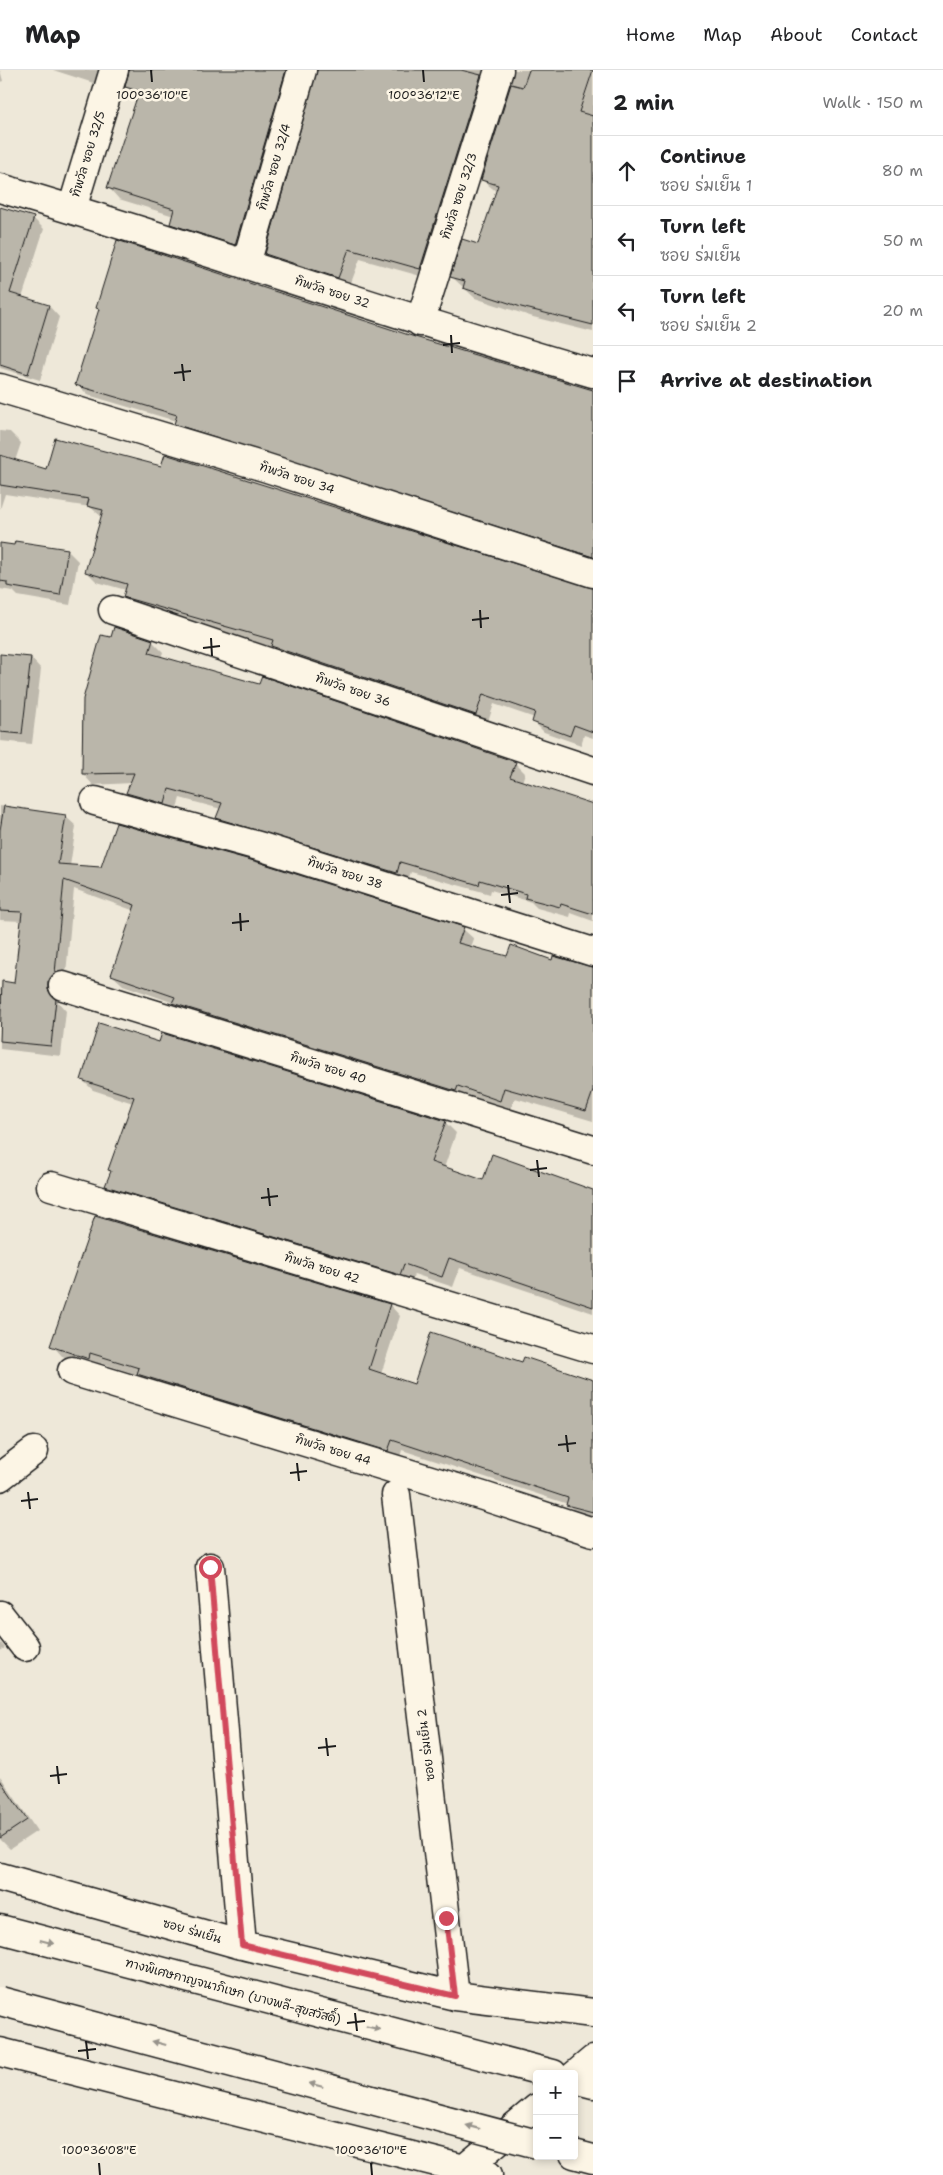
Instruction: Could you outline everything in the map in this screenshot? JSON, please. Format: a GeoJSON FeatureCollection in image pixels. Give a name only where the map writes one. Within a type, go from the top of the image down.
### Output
{"type":"FeatureCollection","features":[{"type":"Feature","properties":{"kind":"main road","name":"ทิพวัล ซอย 32/5"},"geometry":{"type":"LineString","coordinates":[[72,209],[114,70]]}},
{"type":"Feature","properties":{"kind":"main road","name":"ทิพวัล ซอย 32/4"},"geometry":{"type":"LineString","coordinates":[[246,264],[302,70]]}},
{"type":"Feature","properties":{"kind":"main road","name":"ทิพวัล ซอย 32/3"},"geometry":{"type":"LineString","coordinates":[[420,322],[499,70]]}},
{"type":"Feature","properties":{"kind":"main road","name":"ทิพวัล ซอย 32"},"geometry":{"type":"LineString","coordinates":[[0,188],[246,264],[420,322],[592,369]]}},
{"type":"Feature","properties":{"kind":"main road","name":"ทิพวัล ซอย 34"},"geometry":{"type":"LineString","coordinates":[[0,388],[264,467],[593,573]]}},
{"type":"Feature","properties":{"kind":"main road","name":"ทิพวัล ซอย 36"},"geometry":{"type":"LineString","coordinates":[[113,610],[593,771]]}},
{"type":"Feature","properties":{"kind":"main road","name":"ทิพวัล ซอย 38"},"geometry":{"type":"LineString","coordinates":[[95,801],[272,850],[593,952]]}},
{"type":"Feature","properties":{"kind":"main road","name":"ทิพวัล ซอย 40"},"geometry":{"type":"LineString","coordinates":[[63,986],[593,1150]]}},
{"type":"Feature","properties":{"kind":"main road","name":"ทิพวัล ซอย 42"},"geometry":{"type":"LineString","coordinates":[[50,1186],[593,1349]]}},
{"type":"Feature","properties":{"kind":"main road","name":"ทิพวัล ซอย 44"},"geometry":{"type":"LineString","coordinates":[[72,1371],[483,1496],[593,1532]]}},
{"type":"Feature","properties":{"kind":"main road"},"geometry":{"type":"LineString","coordinates":[[0,1477],[34,1451]]}},
{"type":"Feature","properties":{"kind":"main road","name":"ซอย ร่มเย็น 2"},"geometry":{"type":"LineString","coordinates":[[396,1495],[455,1996]]}},
{"type":"Feature","properties":{"kind":"main road"},"geometry":{"type":"LineString","coordinates":[[210,1567],[242,1945]]}},
{"type":"Feature","properties":{"kind":"main road"},"geometry":{"type":"LineString","coordinates":[[0,1615],[25,1646]]}},
{"type":"Feature","properties":{"kind":"main road","name":"ซอย ร่มเย็น"},"geometry":{"type":"LineString","coordinates":[[0,1877],[242,1945],[455,1996],[593,2013]]}},
{"type":"Feature","properties":{"kind":"main road","name":"ทางพิเศษกาญจนาภิเษก (บางพลี-สุขสวัสดิ์)"},"geometry":{"type":"LineString","coordinates":[[0,1929],[538,2070]]}},
{"type":"Feature","properties":{"kind":"main road"},"geometry":{"type":"LineString","coordinates":[[0,2001],[533,2143]]}},
{"type":"Feature","properties":{"kind":"main road"},"geometry":{"type":"LineString","coordinates":[[0,2052],[468,2174],[533,2112]]}},
{"type":"Feature","properties":{"kind":"main road"},"geometry":{"type":"LineString","coordinates":[[578,2074],[593,2060]]}},
{"type":"Feature","properties":{"kind":"main road"},"geometry":{"type":"LineString","coordinates":[[578,2079],[593,2084]]}},
{"type":"Feature","properties":{"kind":"main road"},"geometry":{"type":"LineString","coordinates":[[578,2155],[593,2159]]}},
{"type":"Feature","properties":{"kind":"building"},"geometry":{"type":"Polygon","coordinates":[[[129,70],[286,70],[235,245],[170,224],[174,209],[107,188],[139,91],[125,87],[129,70]]]}},
{"type":"Feature","properties":{"kind":"building"},"geometry":{"type":"Polygon","coordinates":[[[317,70],[461,70],[481,75],[420,269],[349,249],[338,278],[265,254],[317,70]]]}},
{"type":"Feature","properties":{"kind":"building"},"geometry":{"type":"Polygon","coordinates":[[[529,70],[593,70],[579,112],[593,116],[593,325],[521,307],[463,288],[465,281],[450,277],[462,239],[478,244],[498,185],[481,180],[511,84],[523,87],[529,70]]]}},
{"type":"Feature","properties":{"kind":"building"},"geometry":{"type":"Polygon","coordinates":[[[0,207],[34,217],[10,293],[49,305],[28,374],[0,365],[0,207]]]}},
{"type":"Feature","properties":{"kind":"building"},"geometry":{"type":"Polygon","coordinates":[[[117,240],[415,337],[593,390],[593,557],[174,424],[177,415],[75,385],[99,309],[96,308],[117,240]]]}},
{"type":"Feature","properties":{"kind":"building"},"geometry":{"type":"Polygon","coordinates":[[[55,438],[161,466],[165,454],[593,588],[593,732],[574,725],[570,736],[532,722],[535,712],[483,694],[476,715],[271,646],[273,640],[123,597],[127,584],[85,572],[103,510],[87,506],[89,499],[0,485],[0,455],[46,469],[55,438]]]}},
{"type":"Feature","properties":{"kind":"building"},"geometry":{"type":"Polygon","coordinates":[[[15,541],[68,549],[60,595],[7,586],[7,582],[0,581],[0,543],[14,545],[15,541]]]}},
{"type":"Feature","properties":{"kind":"building"},"geometry":{"type":"Polygon","coordinates":[[[114,627],[153,640],[149,653],[259,684],[262,676],[516,762],[510,777],[593,804],[593,914],[561,904],[560,907],[525,898],[526,894],[480,880],[479,885],[400,862],[397,873],[216,818],[222,803],[169,789],[165,804],[126,793],[134,773],[82,774],[83,699],[101,635],[111,637],[114,627]]]}},
{"type":"Feature","properties":{"kind":"building"},"geometry":{"type":"Polygon","coordinates":[[[0,654],[31,657],[22,734],[0,732],[0,654]]]}},
{"type":"Feature","properties":{"kind":"building"},"geometry":{"type":"Polygon","coordinates":[[[4,806],[66,815],[58,864],[101,867],[116,823],[258,862],[464,927],[458,943],[507,956],[511,945],[552,960],[553,956],[593,967],[593,1091],[586,1111],[504,1088],[500,1101],[458,1086],[456,1091],[172,1003],[175,997],[111,975],[135,905],[64,880],[55,973],[48,982],[48,990],[56,999],[51,1046],[0,1041],[2,981],[14,983],[22,912],[0,911],[0,830],[4,806]]]}},
{"type":"Feature","properties":{"kind":"building"},"geometry":{"type":"Polygon","coordinates":[[[99,1023],[159,1042],[162,1033],[446,1121],[431,1162],[483,1180],[492,1154],[593,1190],[593,1307],[449,1258],[442,1277],[404,1264],[400,1275],[105,1186],[111,1171],[108,1170],[134,1097],[81,1080],[99,1023]]]}},
{"type":"Feature","properties":{"kind":"building"},"geometry":{"type":"Polygon","coordinates":[[[95,1216],[390,1304],[369,1369],[414,1384],[431,1332],[522,1362],[524,1357],[593,1380],[593,1512],[566,1505],[568,1498],[392,1440],[388,1451],[137,1374],[139,1368],[90,1353],[89,1359],[50,1346],[95,1216]]]}},
{"type":"Feature","properties":{"kind":"building"},"geometry":{"type":"Polygon","coordinates":[[[0,1780],[27,1820],[0,1838],[0,1780]]]}},
{"type":"Feature","properties":{"kind":"route"},"geometry":{"type":"LineString","coordinates":[[210,1567],[242,1945],[455,1996],[446,1918]]}}]}
